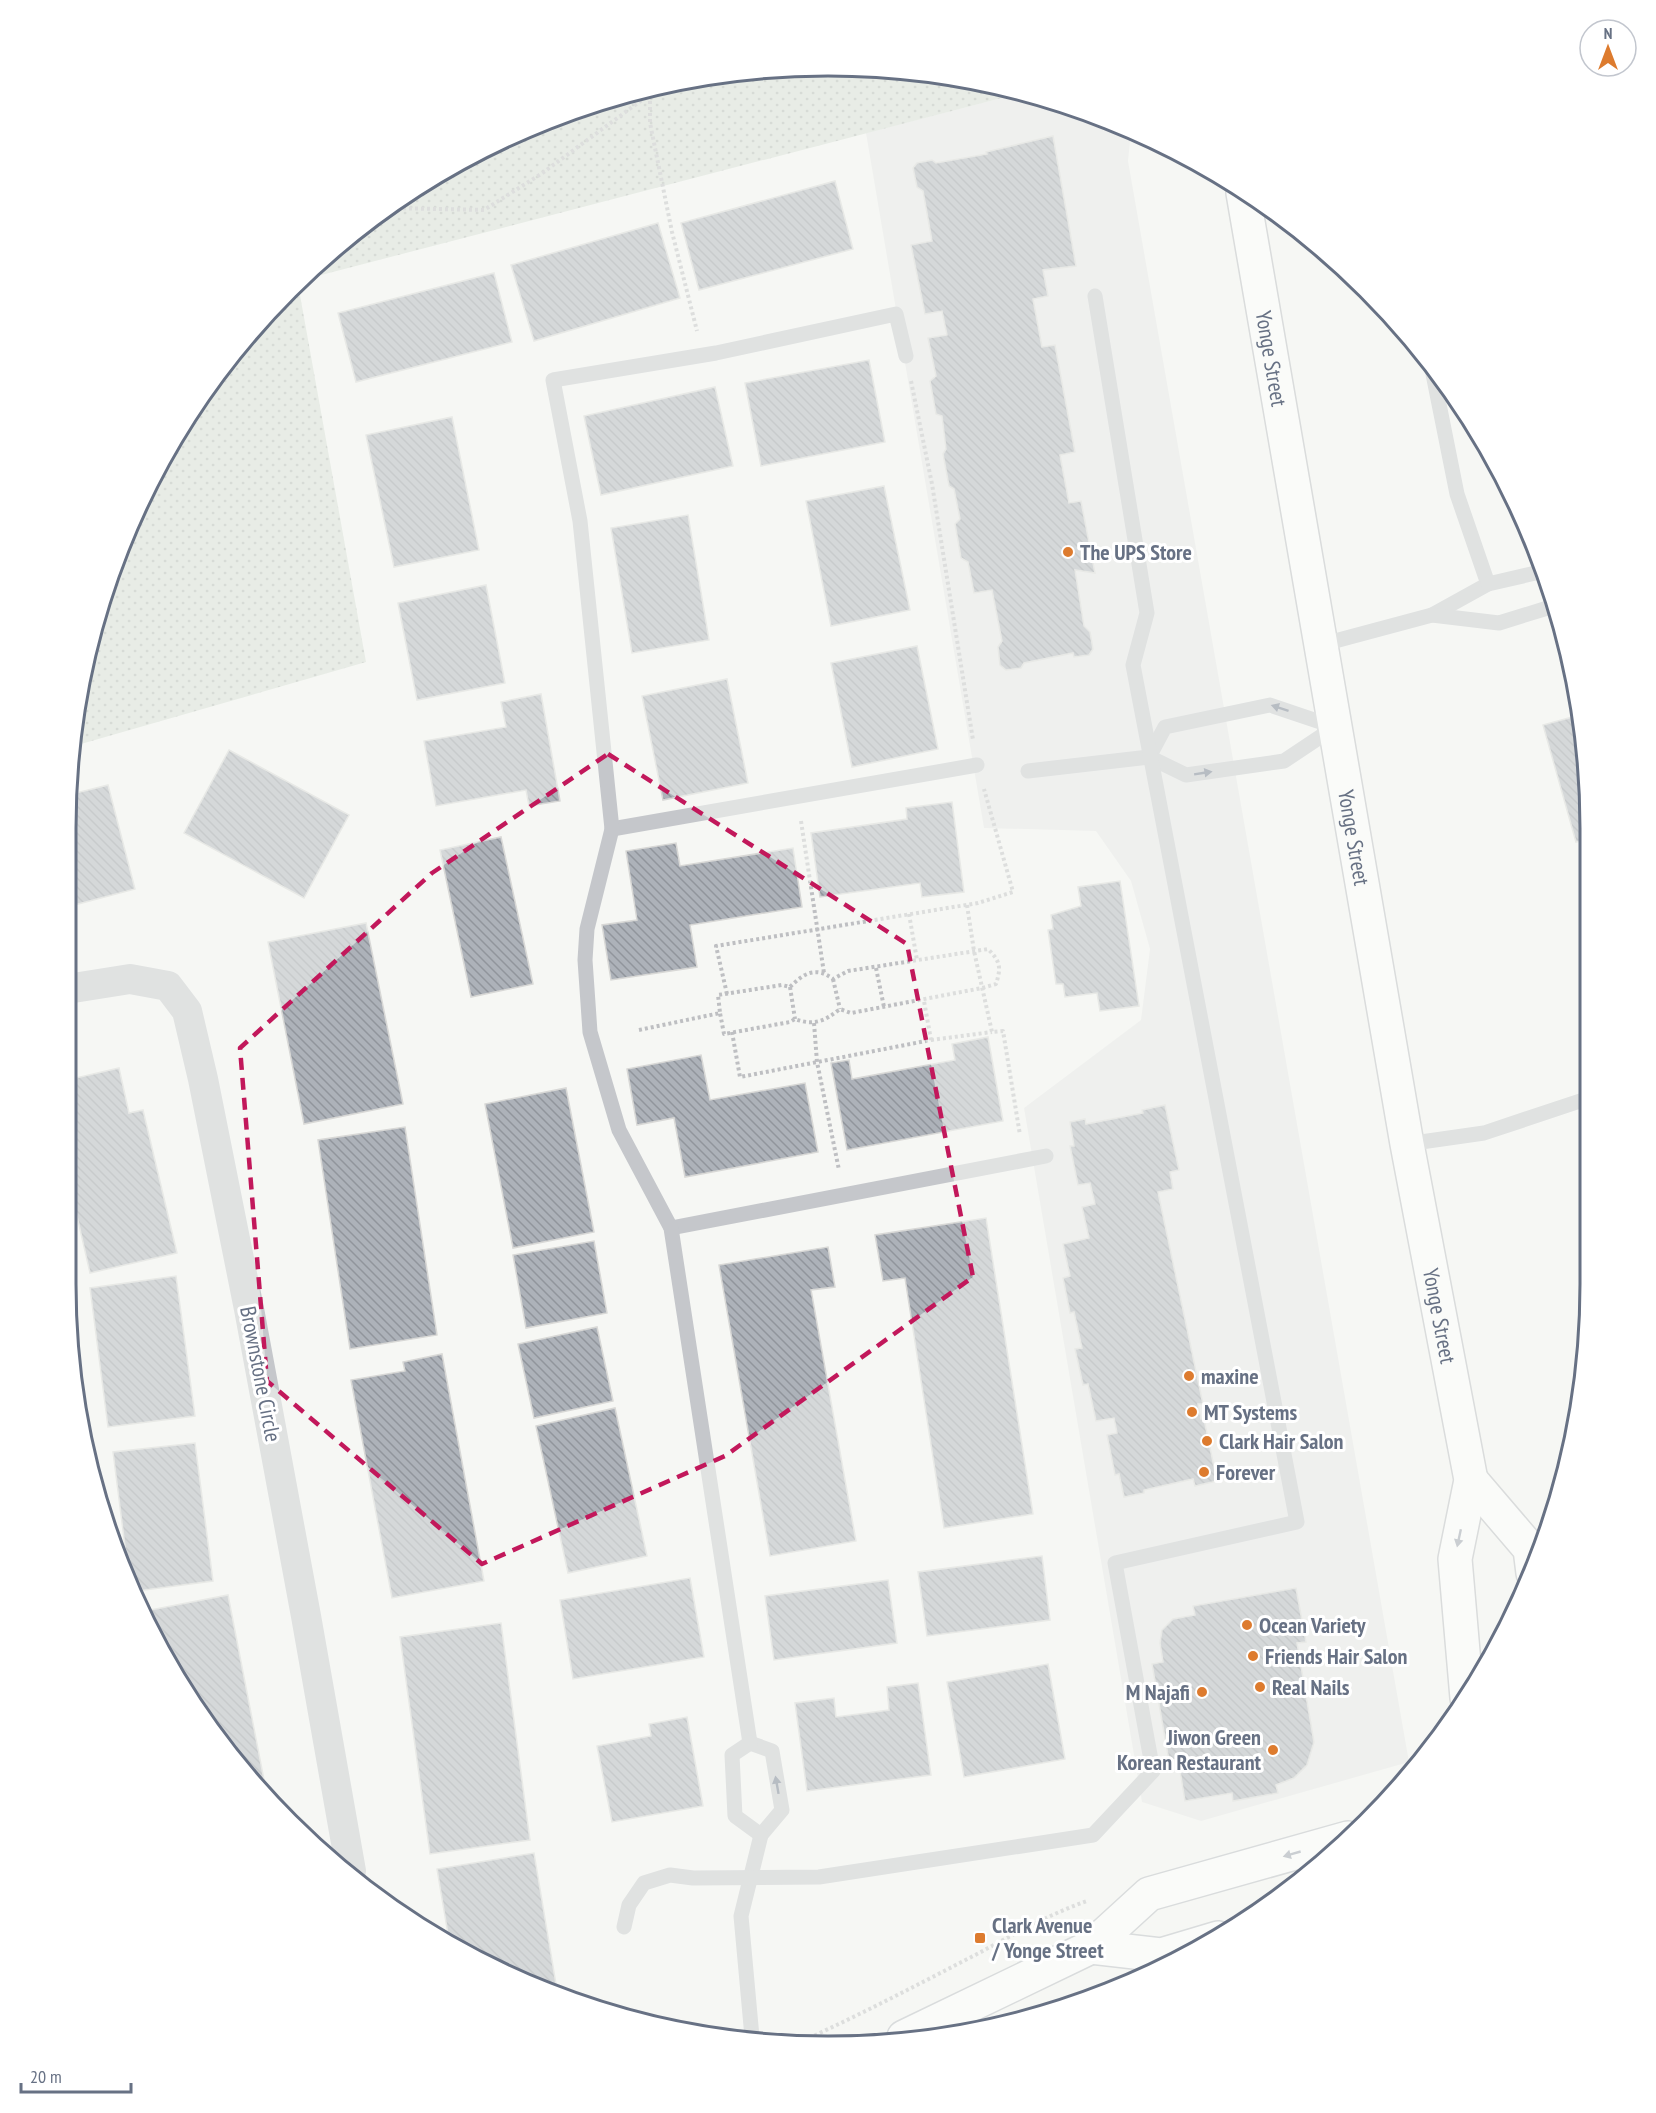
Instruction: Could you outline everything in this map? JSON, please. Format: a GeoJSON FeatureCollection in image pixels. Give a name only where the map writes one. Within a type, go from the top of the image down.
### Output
{"type":"FeatureCollection","features":[{"type":"Feature","properties":{"kind":"main road","name":"Yonge Street"},"geometry":{"type":"LineString","coordinates":[[1245,202],[1407,1144],[1471,1480],[1455,1559],[1466,1683]]}},
{"type":"Feature","properties":{"kind":"main road","name":"Yonge Street"},"geometry":{"type":"LineString","coordinates":[[1471,1480],[1530,1552]]}},
{"type":"Feature","properties":{"kind":"main road"},"geometry":{"type":"LineString","coordinates":[[917,2031],[1091,1947],[1149,1894],[1330,1843]]}},
{"type":"Feature","properties":{"kind":"main road"},"geometry":{"type":"LineString","coordinates":[[1091,1947],[1161,1955],[1176,1950]]}},
{"type":"Feature","properties":{"kind":"street","name":"Brownstone Circle"},"geometry":{"type":"LineString","coordinates":[[77,987],[130,979],[168,986],[187,1011],[203,1079],[249,1309],[309,1628],[350,1864]]}},
{"type":"Feature","properties":{"kind":"lane"},"geometry":{"type":"LineString","coordinates":[[624,1927],[629,1905],[644,1883],[670,1875],[693,1878],[819,1877],[1092,1835],[1153,1771],[1115,1563],[1297,1522],[1133,665],[1147,613],[1095,296]]}},
{"type":"Feature","properties":{"kind":"lane"},"geometry":{"type":"LineString","coordinates":[[750,1743],[672,1228],[620,1130],[590,1032],[585,960],[587,929],[612,829],[580,521],[553,380],[703,355],[896,314],[906,356]]}},
{"type":"Feature","properties":{"kind":"lane"},"geometry":{"type":"LineString","coordinates":[[1435,386],[1457,494],[1488,584]]}},
{"type":"Feature","properties":{"kind":"lane"},"geometry":{"type":"LineString","coordinates":[[1320,645],[1432,615],[1488,584],[1535,573]]}},
{"type":"Feature","properties":{"kind":"lane"},"geometry":{"type":"LineString","coordinates":[[1432,615],[1499,623],[1547,608]]}},
{"type":"Feature","properties":{"kind":"lane"},"geometry":{"type":"LineString","coordinates":[[1149,757],[1165,727],[1270,705],[1335,727]]}},
{"type":"Feature","properties":{"kind":"lane"},"geometry":{"type":"LineString","coordinates":[[1028,771],[1149,757],[1186,775],[1284,761],[1335,727]]}},
{"type":"Feature","properties":{"kind":"lane"},"geometry":{"type":"LineString","coordinates":[[612,829],[977,765]]}},
{"type":"Feature","properties":{"kind":"lane"},"geometry":{"type":"LineString","coordinates":[[1407,1144],[1484,1133],[1580,1101]]}},
{"type":"Feature","properties":{"kind":"lane"},"geometry":{"type":"LineString","coordinates":[[672,1228],[1046,1156]]}},
{"type":"Feature","properties":{"kind":"lane"},"geometry":{"type":"LineString","coordinates":[[750,1743],[732,1755],[735,1816],[760,1835]]}},
{"type":"Feature","properties":{"kind":"lane"},"geometry":{"type":"LineString","coordinates":[[750,1743],[772,1751],[782,1810],[760,1835],[741,1916],[752,2032]]}},
{"type":"Feature","properties":{"kind":"path"},"geometry":{"type":"LineString","coordinates":[[650,98],[650,123],[670,221],[703,355]]}},
{"type":"Feature","properties":{"kind":"path"},"geometry":{"type":"LineString","coordinates":[[403,208],[484,210],[541,174],[642,100]]}},
{"type":"Feature","properties":{"kind":"path"},"geometry":{"type":"LineString","coordinates":[[727,994],[716,946],[967,905],[1013,892],[977,765],[932,484],[906,356]]}},
{"type":"Feature","properties":{"kind":"path"},"geometry":{"type":"LineString","coordinates":[[798,797],[824,973]]}},
{"type":"Feature","properties":{"kind":"path"},"geometry":{"type":"LineString","coordinates":[[967,905],[974,951],[992,1032]]}},
{"type":"Feature","properties":{"kind":"path"},"geometry":{"type":"LineString","coordinates":[[909,914],[917,960]]}},
{"type":"Feature","properties":{"kind":"path"},"geometry":{"type":"LineString","coordinates":[[833,979],[848,971],[988,950],[996,957],[1000,970],[996,984],[982,988],[924,1001],[851,1013],[840,1009]]}},
{"type":"Feature","properties":{"kind":"path"},"geometry":{"type":"LineString","coordinates":[[876,968],[884,1007]]}},
{"type":"Feature","properties":{"kind":"path"},"geometry":{"type":"LineString","coordinates":[[790,987],[800,978],[811,973],[824,973],[833,979],[840,1009]]}},
{"type":"Feature","properties":{"kind":"path"},"geometry":{"type":"LineString","coordinates":[[790,987],[782,985],[718,995],[723,1034],[790,1022],[795,1019]]}},
{"type":"Feature","properties":{"kind":"path"},"geometry":{"type":"LineString","coordinates":[[790,987],[795,1019]]}},
{"type":"Feature","properties":{"kind":"path"},"geometry":{"type":"LineString","coordinates":[[924,1001],[931,1040]]}},
{"type":"Feature","properties":{"kind":"path"},"geometry":{"type":"LineString","coordinates":[[795,1019],[805,1023],[814,1023],[828,1019],[840,1009]]}},
{"type":"Feature","properties":{"kind":"path"},"geometry":{"type":"LineString","coordinates":[[639,1030],[720,1013]]}},
{"type":"Feature","properties":{"kind":"path"},"geometry":{"type":"LineString","coordinates":[[814,1023],[817,1062],[844,1195]]}},
{"type":"Feature","properties":{"kind":"path"},"geometry":{"type":"LineString","coordinates":[[732,1032],[740,1077],[931,1040],[1003,1031],[1024,1160]]}},
{"type":"Feature","properties":{"kind":"path"},"geometry":{"type":"LineString","coordinates":[[815,2036],[826,2031]]}},
{"type":"Feature","properties":{"kind":"highlighted area"},"geometry":{"type":"Polygon","coordinates":[[[608,754],[907,944],[973,1277],[725,1456],[482,1564],[267,1381],[240,1048],[432,873],[608,754]]]}},
{"type":"Feature","properties":{"kind":"shaded area"},"geometry":{"type":"Polygon","coordinates":[[[828,76],[926,83],[1004,98],[320,275],[371,232],[410,203],[452,177],[540,134],[586,116],[633,102],[730,83],[828,76]]]}},
{"type":"Feature","properties":{"kind":"shaded area"},"geometry":{"type":"Polygon","coordinates":[[[1004,98],[1070,116],[1130,140],[1128,161],[1409,1761],[1201,1821],[1142,1802],[1024,1108],[1141,1020],[1150,949],[1131,881],[1096,831],[984,828],[866,133],[1004,98]]]}},
{"type":"Feature","properties":{"kind":"shaded area"},"geometry":{"type":"Polygon","coordinates":[[[300,294],[366,662],[82,744],[91,681],[102,633],[116,586],[154,496],[203,410],[263,333],[300,294]]]}},
{"type":"Feature","properties":{"kind":"building"},"geometry":{"type":"Polygon","coordinates":[[[1053,136],[1076,266],[1043,270],[1048,296],[1033,299],[1042,347],[1055,345],[1075,452],[1060,455],[1069,503],[1081,501],[1095,573],[1075,570],[1084,626],[1090,632],[1093,649],[1089,655],[1074,657],[1073,653],[1024,663],[1021,668],[1006,670],[1000,665],[998,647],[1002,641],[992,590],[974,593],[968,562],[961,558],[955,524],[960,519],[954,489],[949,486],[943,454],[946,449],[942,416],[936,414],[930,381],[936,376],[928,338],[947,335],[942,311],[925,314],[911,245],[932,241],[923,191],[917,187],[913,168],[917,163],[932,160],[936,163],[987,154],[986,152],[1053,136]]]}},
{"type":"Feature","properties":{"kind":"building"},"geometry":{"type":"Polygon","coordinates":[[[835,181],[853,249],[699,290],[681,223],[835,181]]]}},
{"type":"Feature","properties":{"kind":"building"},"geometry":{"type":"Polygon","coordinates":[[[658,223],[680,298],[534,341],[511,265],[658,223]]]}},
{"type":"Feature","properties":{"kind":"building"},"geometry":{"type":"Polygon","coordinates":[[[494,273],[512,342],[356,382],[338,313],[494,273]]]}},
{"type":"Feature","properties":{"kind":"building"},"geometry":{"type":"Polygon","coordinates":[[[869,360],[885,442],[761,466],[745,383],[869,360]]]}},
{"type":"Feature","properties":{"kind":"building"},"geometry":{"type":"Polygon","coordinates":[[[715,387],[733,466],[601,495],[584,416],[715,387]]]}},
{"type":"Feature","properties":{"kind":"building"},"geometry":{"type":"Polygon","coordinates":[[[452,417],[479,550],[394,567],[366,435],[452,417]]]}},
{"type":"Feature","properties":{"kind":"building"},"geometry":{"type":"Polygon","coordinates":[[[884,486],[910,610],[831,626],[806,501],[884,486]]]}},
{"type":"Feature","properties":{"kind":"building"},"geometry":{"type":"Polygon","coordinates":[[[688,515],[709,640],[632,653],[611,528],[688,515]]]}},
{"type":"Feature","properties":{"kind":"building"},"geometry":{"type":"Polygon","coordinates":[[[486,585],[505,683],[417,700],[398,603],[486,585]]]}},
{"type":"Feature","properties":{"kind":"building"},"geometry":{"type":"Polygon","coordinates":[[[917,646],[938,749],[852,767],[831,663],[917,646]]]}},
{"type":"Feature","properties":{"kind":"building"},"geometry":{"type":"Polygon","coordinates":[[[727,679],[748,783],[663,800],[642,696],[727,679]]]}},
{"type":"Feature","properties":{"kind":"building"},"geometry":{"type":"Polygon","coordinates":[[[541,694],[560,801],[529,806],[526,790],[436,806],[424,741],[506,727],[501,702],[541,694]]]}},
{"type":"Feature","properties":{"kind":"building"},"geometry":{"type":"Polygon","coordinates":[[[1571,717],[1578,779],[1580,841],[1576,842],[1543,725],[1571,717]]]}},
{"type":"Feature","properties":{"kind":"building"},"geometry":{"type":"Polygon","coordinates":[[[229,750],[349,815],[304,898],[184,833],[229,750]]]}},
{"type":"Feature","properties":{"kind":"building"},"geometry":{"type":"Polygon","coordinates":[[[108,785],[135,889],[77,904],[78,793],[108,785]]]}},
{"type":"Feature","properties":{"kind":"building"},"geometry":{"type":"Polygon","coordinates":[[[952,802],[964,892],[922,897],[920,883],[820,897],[811,833],[907,819],[906,808],[952,802]]]}},
{"type":"Feature","properties":{"kind":"building"},"geometry":{"type":"Polygon","coordinates":[[[501,837],[533,984],[471,997],[440,850],[501,837]]]}},
{"type":"Feature","properties":{"kind":"building"},"geometry":{"type":"Polygon","coordinates":[[[676,843],[680,866],[793,848],[802,907],[690,925],[697,967],[611,980],[602,925],[637,920],[626,851],[676,843]]]}},
{"type":"Feature","properties":{"kind":"building"},"geometry":{"type":"Polygon","coordinates":[[[1120,881],[1139,1006],[1100,1011],[1097,993],[1065,997],[1063,984],[1056,984],[1048,930],[1053,929],[1051,915],[1081,906],[1078,887],[1120,881]]]}},
{"type":"Feature","properties":{"kind":"building"},"geometry":{"type":"Polygon","coordinates":[[[366,923],[403,1104],[304,1124],[268,942],[366,923]]]}},
{"type":"Feature","properties":{"kind":"building"},"geometry":{"type":"Polygon","coordinates":[[[988,1037],[1003,1121],[847,1150],[831,1063],[849,1060],[852,1079],[955,1060],[952,1044],[988,1037]]]}},
{"type":"Feature","properties":{"kind":"building"},"geometry":{"type":"Polygon","coordinates":[[[701,1055],[710,1100],[805,1083],[818,1152],[685,1177],[674,1118],[637,1125],[627,1069],[701,1055]]]}},
{"type":"Feature","properties":{"kind":"building"},"geometry":{"type":"Polygon","coordinates":[[[119,1068],[129,1113],[143,1110],[177,1253],[90,1273],[77,1216],[77,1078],[119,1068]]]}},
{"type":"Feature","properties":{"kind":"building"},"geometry":{"type":"Polygon","coordinates":[[[566,1088],[594,1232],[513,1248],[485,1104],[566,1088]]]}},
{"type":"Feature","properties":{"kind":"building"},"geometry":{"type":"Polygon","coordinates":[[[1165,1105],[1179,1170],[1170,1172],[1173,1189],[1158,1192],[1203,1404],[1198,1404],[1201,1419],[1204,1419],[1217,1481],[1195,1486],[1193,1479],[1124,1497],[1119,1474],[1115,1475],[1107,1435],[1117,1433],[1114,1418],[1096,1421],[1088,1384],[1083,1385],[1075,1349],[1082,1348],[1074,1312],[1070,1313],[1063,1278],[1070,1276],[1063,1244],[1089,1238],[1082,1207],[1095,1204],[1090,1183],[1078,1185],[1070,1146],[1074,1146],[1070,1122],[1085,1119],[1086,1124],[1143,1113],[1142,1110],[1165,1105]]]}},
{"type":"Feature","properties":{"kind":"building"},"geometry":{"type":"Polygon","coordinates":[[[405,1127],[437,1335],[350,1349],[318,1140],[405,1127]]]}},
{"type":"Feature","properties":{"kind":"building"},"geometry":{"type":"Polygon","coordinates":[[[986,1218],[1033,1514],[944,1528],[905,1278],[883,1281],[875,1235],[986,1218]]]}},
{"type":"Feature","properties":{"kind":"building"},"geometry":{"type":"Polygon","coordinates":[[[594,1241],[607,1313],[526,1328],[513,1255],[594,1241]]]}},
{"type":"Feature","properties":{"kind":"building"},"geometry":{"type":"Polygon","coordinates":[[[828,1247],[835,1287],[811,1290],[856,1541],[770,1556],[719,1265],[828,1247]]]}},
{"type":"Feature","properties":{"kind":"building"},"geometry":{"type":"Polygon","coordinates":[[[176,1276],[195,1416],[108,1427],[90,1288],[176,1276]]]}},
{"type":"Feature","properties":{"kind":"building"},"geometry":{"type":"Polygon","coordinates":[[[597,1327],[613,1401],[534,1418],[518,1344],[597,1327]]]}},
{"type":"Feature","properties":{"kind":"building"},"geometry":{"type":"Polygon","coordinates":[[[442,1354],[484,1581],[392,1598],[351,1380],[405,1371],[403,1362],[442,1354]]]}},
{"type":"Feature","properties":{"kind":"building"},"geometry":{"type":"Polygon","coordinates":[[[615,1408],[647,1556],[568,1573],[536,1426],[615,1408]]]}},
{"type":"Feature","properties":{"kind":"building"},"geometry":{"type":"Polygon","coordinates":[[[195,1443],[213,1581],[142,1590],[126,1552],[113,1452],[195,1443]]]}},
{"type":"Feature","properties":{"kind":"building"},"geometry":{"type":"Polygon","coordinates":[[[1042,1556],[1050,1620],[927,1636],[918,1572],[1042,1556]]]}},
{"type":"Feature","properties":{"kind":"building"},"geometry":{"type":"Polygon","coordinates":[[[690,1578],[704,1657],[573,1679],[560,1600],[690,1578]]]}},
{"type":"Feature","properties":{"kind":"building"},"geometry":{"type":"Polygon","coordinates":[[[888,1580],[897,1643],[774,1660],[765,1596],[888,1580]]]}},
{"type":"Feature","properties":{"kind":"building"},"geometry":{"type":"Polygon","coordinates":[[[1296,1588],[1306,1642],[1297,1643],[1314,1742],[1307,1765],[1294,1778],[1276,1785],[1278,1793],[1233,1801],[1232,1793],[1185,1801],[1178,1759],[1169,1761],[1152,1664],[1163,1662],[1160,1643],[1162,1630],[1173,1619],[1195,1615],[1193,1606],[1296,1588]]]}},
{"type":"Feature","properties":{"kind":"building"},"geometry":{"type":"Polygon","coordinates":[[[228,1595],[264,1781],[203,1703],[177,1661],[151,1610],[228,1595]]]}},
{"type":"Feature","properties":{"kind":"building"},"geometry":{"type":"Polygon","coordinates":[[[501,1623],[530,1840],[430,1854],[400,1637],[501,1623]]]}},
{"type":"Feature","properties":{"kind":"building"},"geometry":{"type":"Polygon","coordinates":[[[1048,1664],[1065,1759],[964,1777],[947,1682],[1048,1664]]]}},
{"type":"Feature","properties":{"kind":"building"},"geometry":{"type":"Polygon","coordinates":[[[918,1683],[931,1775],[807,1791],[795,1703],[834,1698],[836,1717],[889,1710],[887,1687],[918,1683]]]}},
{"type":"Feature","properties":{"kind":"building"},"geometry":{"type":"Polygon","coordinates":[[[687,1717],[703,1806],[612,1822],[597,1746],[651,1736],[649,1724],[687,1717]]]}},
{"type":"Feature","properties":{"kind":"building"},"geometry":{"type":"Polygon","coordinates":[[[534,1853],[556,1985],[496,1959],[448,1933],[437,1869],[534,1853]]]}},
{"type":"Feature","properties":{"kind":"place","name":"The UPS Store"},"geometry":{"type":"Point","coordinates":[1068,552]}},
{"type":"Feature","properties":{"kind":"place","name":"maxine"},"geometry":{"type":"Point","coordinates":[1189,1376]}},
{"type":"Feature","properties":{"kind":"place","name":"MT Systems"},"geometry":{"type":"Point","coordinates":[1192,1412]}},
{"type":"Feature","properties":{"kind":"place","name":"Clark Hair Salon"},"geometry":{"type":"Point","coordinates":[1207,1441]}},
{"type":"Feature","properties":{"kind":"place","name":"Forever"},"geometry":{"type":"Point","coordinates":[1204,1472]}},
{"type":"Feature","properties":{"kind":"place","name":"Ocean Variety"},"geometry":{"type":"Point","coordinates":[1247,1625]}},
{"type":"Feature","properties":{"kind":"place","name":"Friends Hair Salon"},"geometry":{"type":"Point","coordinates":[1253,1656]}},
{"type":"Feature","properties":{"kind":"place","name":"Real Nails"},"geometry":{"type":"Point","coordinates":[1260,1687]}},
{"type":"Feature","properties":{"kind":"place","name":"M Najafi"},"geometry":{"type":"Point","coordinates":[1202,1692]}},
{"type":"Feature","properties":{"kind":"place","name":"Jiwon Green Korean Restaurant"},"geometry":{"type":"Point","coordinates":[1273,1750]}},
{"type":"Feature","properties":{"kind":"place","name":"Clark Avenue / Yonge Street"},"geometry":{"type":"Point","coordinates":[980,1938]}}]}
